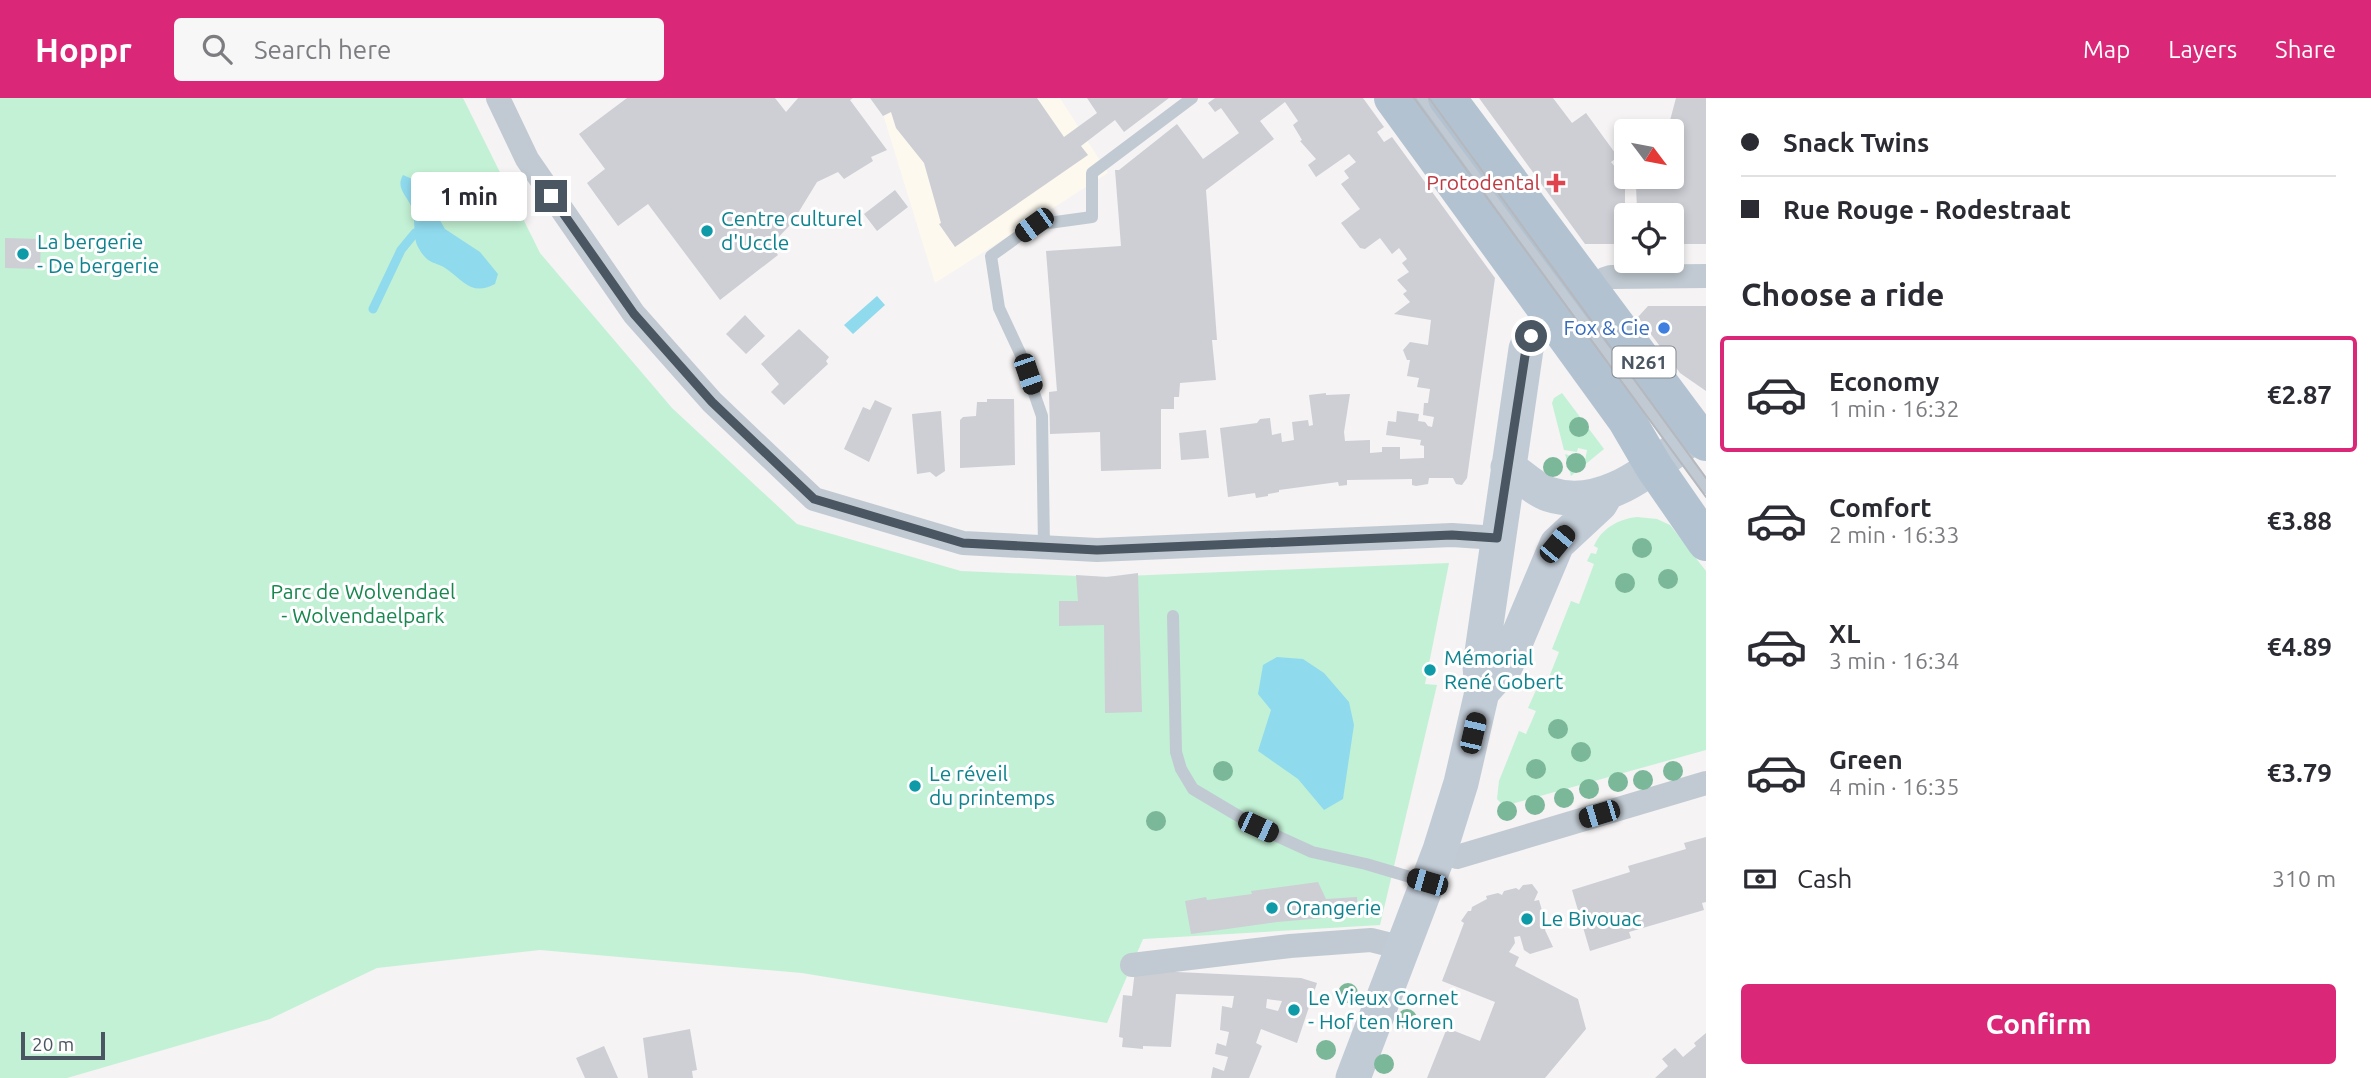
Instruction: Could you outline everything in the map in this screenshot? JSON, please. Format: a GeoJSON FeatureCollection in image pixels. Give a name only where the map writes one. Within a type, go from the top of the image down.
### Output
{"type":"FeatureCollection","features":[{"type":"Feature","properties":{"kind":"main road","name":"N261"},"geometry":{"type":"LineString","coordinates":[[1393,98],[1572,304],[1683,448],[1706,542]]}},
{"type":"Feature","properties":{"kind":"main road","name":"N261"},"geometry":{"type":"LineString","coordinates":[[1447,98],[1572,304],[1626,419],[1683,448]]}},
{"type":"Feature","properties":{"kind":"main road"},"geometry":{"type":"LineString","coordinates":[[1353,1078],[1434,866],[1461,783],[1482,692],[1480,666],[1526,349],[1531,336],[1572,304]]}},
{"type":"Feature","properties":{"kind":"main road"},"geometry":{"type":"LineString","coordinates":[[1508,467],[1545,493],[1569,499],[1606,494],[1628,484],[1683,448]]}},
{"type":"Feature","properties":{"kind":"main road"},"geometry":{"type":"LineString","coordinates":[[1482,692],[1506,665],[1557,544],[1600,504],[1606,494]]}},
{"type":"Feature","properties":{"kind":"street"},"geometry":{"type":"LineString","coordinates":[[498,98],[527,159],[634,314],[712,402],[814,499],[963,543],[1097,550],[1452,535],[1497,538]]}},
{"type":"Feature","properties":{"kind":"street"},"geometry":{"type":"LineString","coordinates":[[1572,304],[1611,277],[1706,276]]}},
{"type":"Feature","properties":{"kind":"street"},"geometry":{"type":"LineString","coordinates":[[1434,866],[1706,783]]}},
{"type":"Feature","properties":{"kind":"street"},"geometry":{"type":"LineString","coordinates":[[1132,965],[1290,946],[1371,940],[1403,948]]}},
{"type":"Feature","properties":{"kind":"lane"},"geometry":{"type":"LineString","coordinates":[[1044,547],[1042,416],[1020,354],[999,308],[991,256],[1034,225],[1092,217],[1092,173],[1192,98]]}},
{"type":"Feature","properties":{"kind":"lane"},"geometry":{"type":"LineString","coordinates":[[1421,98],[1572,304]]}},
{"type":"Feature","properties":{"kind":"lane"},"geometry":{"type":"LineString","coordinates":[[1683,448],[1706,488]]}},
{"type":"Feature","properties":{"kind":"lane"},"geometry":{"type":"LineString","coordinates":[[1173,616],[1176,752],[1181,769],[1193,789],[1258,827],[1312,852],[1366,864],[1434,866]]}},
{"type":"Feature","properties":{"kind":"shaded area"},"geometry":{"type":"Polygon","coordinates":[[[878,98],[1060,98],[1108,173],[935,283],[878,98]]]}},
{"type":"Feature","properties":{"kind":"green space","name":"Parc de Wolvendael - Wolvendaelpark"},"geometry":{"type":"Polygon","coordinates":[[[0,98],[463,98],[540,253],[672,408],[797,524],[961,571],[1101,577],[1449,563],[1425,684],[1437,685],[1380,925],[1143,939],[1107,1023],[802,973],[540,950],[377,968],[270,1019],[67,1078],[0,1078],[0,98]]]}},
{"type":"Feature","properties":{"kind":"green space"},"geometry":{"type":"Polygon","coordinates":[[[1562,393],[1604,449],[1571,476],[1565,454],[1585,461],[1587,450],[1564,450],[1552,403],[1554,398],[1562,393]]]}},
{"type":"Feature","properties":{"kind":"green space"},"geometry":{"type":"Polygon","coordinates":[[[1637,517],[1657,519],[1670,525],[1706,571],[1706,750],[1504,806],[1497,799],[1499,781],[1519,731],[1526,734],[1536,711],[1528,708],[1537,688],[1544,690],[1559,652],[1552,649],[1571,601],[1579,604],[1594,564],[1587,561],[1591,553],[1596,554],[1598,548],[1594,546],[1606,530],[1623,520],[1637,517]]]}},
{"type":"Feature","properties":{"kind":"water"},"geometry":{"type":"Polygon","coordinates":[[[403,175],[417,181],[445,229],[480,252],[498,274],[495,284],[481,289],[469,286],[426,258],[416,242],[412,209],[401,187],[403,175]]]}},
{"type":"Feature","properties":{"kind":"water"},"geometry":{"type":"Polygon","coordinates":[[[877,296],[885,305],[853,334],[844,325],[877,296]]]}},
{"type":"Feature","properties":{"kind":"water"},"geometry":{"type":"Polygon","coordinates":[[[1277,657],[1303,659],[1324,673],[1349,702],[1354,725],[1343,799],[1324,810],[1298,779],[1258,751],[1271,710],[1258,694],[1263,665],[1277,657]]]}},
{"type":"Feature","properties":{"kind":"building"},"geometry":{"type":"Polygon","coordinates":[[[627,98],[775,98],[786,112],[798,98],[853,98],[850,100],[887,150],[871,157],[873,161],[844,179],[838,172],[817,182],[792,223],[771,245],[778,255],[720,300],[648,204],[618,226],[587,183],[605,169],[579,134],[627,98]]]}},
{"type":"Feature","properties":{"kind":"building"},"geometry":{"type":"Polygon","coordinates":[[[870,98],[1037,98],[1064,137],[1097,113],[1087,98],[1169,98],[1124,132],[1115,120],[1081,146],[1088,155],[955,247],[939,224],[941,223],[924,163],[896,128],[891,112],[883,116],[870,98]]]}},
{"type":"Feature","properties":{"kind":"building"},"geometry":{"type":"Polygon","coordinates":[[[1215,98],[1363,98],[1384,127],[1377,132],[1384,142],[1392,137],[1495,278],[1467,478],[1462,485],[1456,484],[1453,478],[1429,478],[1428,484],[1416,486],[1412,485],[1412,479],[1347,480],[1347,485],[1339,486],[1338,482],[1279,490],[1256,498],[1255,493],[1228,497],[1220,428],[1257,423],[1260,419],[1270,418],[1272,435],[1281,433],[1282,442],[1294,440],[1292,422],[1308,420],[1309,426],[1313,425],[1309,395],[1350,394],[1345,441],[1370,440],[1370,453],[1382,452],[1382,447],[1400,447],[1400,459],[1424,458],[1421,440],[1386,435],[1388,421],[1396,422],[1397,411],[1419,414],[1418,421],[1432,427],[1434,417],[1423,415],[1424,403],[1428,403],[1430,389],[1417,387],[1419,378],[1407,376],[1410,360],[1407,360],[1403,350],[1410,342],[1428,345],[1431,320],[1394,314],[1410,302],[1403,294],[1407,291],[1397,280],[1409,272],[1402,263],[1407,259],[1399,248],[1392,254],[1380,238],[1365,249],[1360,248],[1341,223],[1360,209],[1341,184],[1349,178],[1344,171],[1356,162],[1349,154],[1316,177],[1308,165],[1316,159],[1300,141],[1302,140],[1293,125],[1298,121],[1285,102],[1260,121],[1274,139],[1206,190],[1217,340],[1212,340],[1216,380],[1180,383],[1179,397],[1174,397],[1174,409],[1161,409],[1161,469],[1101,471],[1100,432],[1050,434],[1049,392],[1057,391],[1046,251],[1121,246],[1115,170],[1119,170],[1177,124],[1203,159],[1239,133],[1221,108],[1215,112],[1208,103],[1215,98]]]}},
{"type":"Feature","properties":{"kind":"building"},"geometry":{"type":"Polygon","coordinates":[[[1479,98],[1553,98],[1572,123],[1586,113],[1614,152],[1614,160],[1611,162],[1614,166],[1614,189],[1625,189],[1625,203],[1614,203],[1614,244],[1585,244],[1479,98]]]}},
{"type":"Feature","properties":{"kind":"building"},"geometry":{"type":"Polygon","coordinates":[[[1676,98],[1706,98],[1706,244],[1684,244],[1684,203],[1637,203],[1636,189],[1684,189],[1684,119],[1670,119],[1676,98]]]}},
{"type":"Feature","properties":{"kind":"building"},"geometry":{"type":"Polygon","coordinates":[[[895,190],[908,207],[877,231],[864,214],[895,190]]]}},
{"type":"Feature","properties":{"kind":"building","name":"La bergerie - De bergerie"},"geometry":{"type":"Polygon","coordinates":[[[5,238],[41,239],[40,269],[5,268],[5,238]]]}},
{"type":"Feature","properties":{"kind":"building"},"geometry":{"type":"Polygon","coordinates":[[[1648,306],[1706,306],[1706,391],[1680,373],[1638,317],[1648,306]]]}},
{"type":"Feature","properties":{"kind":"building"},"geometry":{"type":"Polygon","coordinates":[[[745,315],[765,336],[746,354],[726,334],[745,315]]]}},
{"type":"Feature","properties":{"kind":"building"},"geometry":{"type":"Polygon","coordinates":[[[799,329],[829,357],[826,361],[828,364],[784,405],[771,392],[779,384],[761,364],[799,329]]]}},
{"type":"Feature","properties":{"kind":"building"},"geometry":{"type":"Polygon","coordinates":[[[987,399],[1014,399],[1015,465],[960,468],[960,420],[963,417],[976,416],[977,402],[987,402],[987,399]]]}},
{"type":"Feature","properties":{"kind":"building"},"geometry":{"type":"Polygon","coordinates":[[[875,400],[892,408],[869,462],[844,449],[863,407],[870,410],[875,400]]]}},
{"type":"Feature","properties":{"kind":"building"},"geometry":{"type":"Polygon","coordinates":[[[941,411],[945,471],[936,477],[930,472],[917,474],[912,414],[941,411]]]}},
{"type":"Feature","properties":{"kind":"building"},"geometry":{"type":"Polygon","coordinates":[[[1206,430],[1209,458],[1181,460],[1179,433],[1206,430]]]}},
{"type":"Feature","properties":{"kind":"building"},"geometry":{"type":"Polygon","coordinates":[[[1138,573],[1142,712],[1105,713],[1104,625],[1059,626],[1059,601],[1078,601],[1076,575],[1107,577],[1138,573]]]}},
{"type":"Feature","properties":{"kind":"building"},"geometry":{"type":"Polygon","coordinates":[[[1706,837],[1706,902],[1702,903],[1704,910],[1629,932],[1631,938],[1590,951],[1572,890],[1630,872],[1628,866],[1686,849],[1684,843],[1706,837]]]}},
{"type":"Feature","properties":{"kind":"building","name":"Orangerie"},"geometry":{"type":"Polygon","coordinates":[[[1318,882],[1326,899],[1357,897],[1358,915],[1277,922],[1191,934],[1185,901],[1252,894],[1251,891],[1318,882]]]}},
{"type":"Feature","properties":{"kind":"building"},"geometry":{"type":"Polygon","coordinates":[[[1532,884],[1538,892],[1534,901],[1539,900],[1543,914],[1541,918],[1548,923],[1545,930],[1553,947],[1530,954],[1524,950],[1520,936],[1514,937],[1515,943],[1509,952],[1519,957],[1515,966],[1578,999],[1586,1029],[1545,1078],[1427,1078],[1447,1028],[1480,1041],[1495,1002],[1442,981],[1464,923],[1461,921],[1472,907],[1487,899],[1486,896],[1498,893],[1502,895],[1504,891],[1516,888],[1519,890],[1523,885],[1532,884]]]}},
{"type":"Feature","properties":{"kind":"building"},"geometry":{"type":"Polygon","coordinates":[[[1135,970],[1301,978],[1317,983],[1297,1043],[1261,1029],[1256,1043],[1262,1046],[1249,1078],[1211,1078],[1213,1067],[1224,1071],[1228,1057],[1215,1054],[1217,1043],[1226,1046],[1229,1032],[1220,1030],[1222,1006],[1232,1008],[1234,996],[1176,994],[1171,1047],[1143,1046],[1143,1049],[1122,1047],[1123,1038],[1119,1037],[1123,995],[1132,996],[1135,970]],[[1267,999],[1266,1008],[1278,1011],[1282,1001],[1267,999]]]}},
{"type":"Feature","properties":{"kind":"building"},"geometry":{"type":"Polygon","coordinates":[[[690,1029],[697,1070],[692,1071],[693,1078],[648,1078],[643,1038],[690,1029]]]}},
{"type":"Feature","properties":{"kind":"building"},"geometry":{"type":"Polygon","coordinates":[[[1706,1033],[1706,1078],[1655,1078],[1668,1066],[1662,1059],[1675,1048],[1683,1057],[1706,1033]]]}},
{"type":"Feature","properties":{"kind":"building"},"geometry":{"type":"Polygon","coordinates":[[[604,1046],[618,1078],[585,1078],[576,1058],[604,1046]]]}},
{"type":"Feature","properties":{"kind":"waterway"},"geometry":{"type":"LineString","coordinates":[[373,309],[401,250],[415,233]]}},
{"type":"Feature","properties":{"kind":"tram line"},"geometry":{"type":"LineString","coordinates":[[1414,98],[1706,497]]}},
{"type":"Feature","properties":{"kind":"tram line"},"geometry":{"type":"LineString","coordinates":[[1429,98],[1706,478]]}},
{"type":"Feature","properties":{"kind":"place","name":"Protodental"},"geometry":{"type":"Point","coordinates":[1556,183]}},
{"type":"Feature","properties":{"kind":"place","name":"Centre culturel d'Uccle"},"geometry":{"type":"Point","coordinates":[707,231]}},
{"type":"Feature","properties":{"kind":"place","name":"La bergerie - De bergerie"},"geometry":{"type":"Point","coordinates":[23,254]}},
{"type":"Feature","properties":{"kind":"place","name":"Fox & Cie"},"geometry":{"type":"Point","coordinates":[1664,328]}},
{"type":"Feature","properties":{"kind":"place","name":"Mémorial René Gobert"},"geometry":{"type":"Point","coordinates":[1430,670]}},
{"type":"Feature","properties":{"kind":"place","name":"Le réveil du printemps"},"geometry":{"type":"Point","coordinates":[915,786]}},
{"type":"Feature","properties":{"kind":"place","name":"Orangerie"},"geometry":{"type":"Point","coordinates":[1272,908]}},
{"type":"Feature","properties":{"kind":"place","name":"Le Bivouac"},"geometry":{"type":"Point","coordinates":[1527,919]}},
{"type":"Feature","properties":{"kind":"place","name":"Le Vieux Cornet - Hof ten Horen"},"geometry":{"type":"Point","coordinates":[1294,1010]}},
{"type":"Feature","properties":{"kind":"route"},"geometry":{"type":"LineString","coordinates":[[551,196],[634,314],[712,402],[814,499],[963,543],[1097,550],[1452,535],[1497,538],[1526,349],[1531,336]]}}]}
